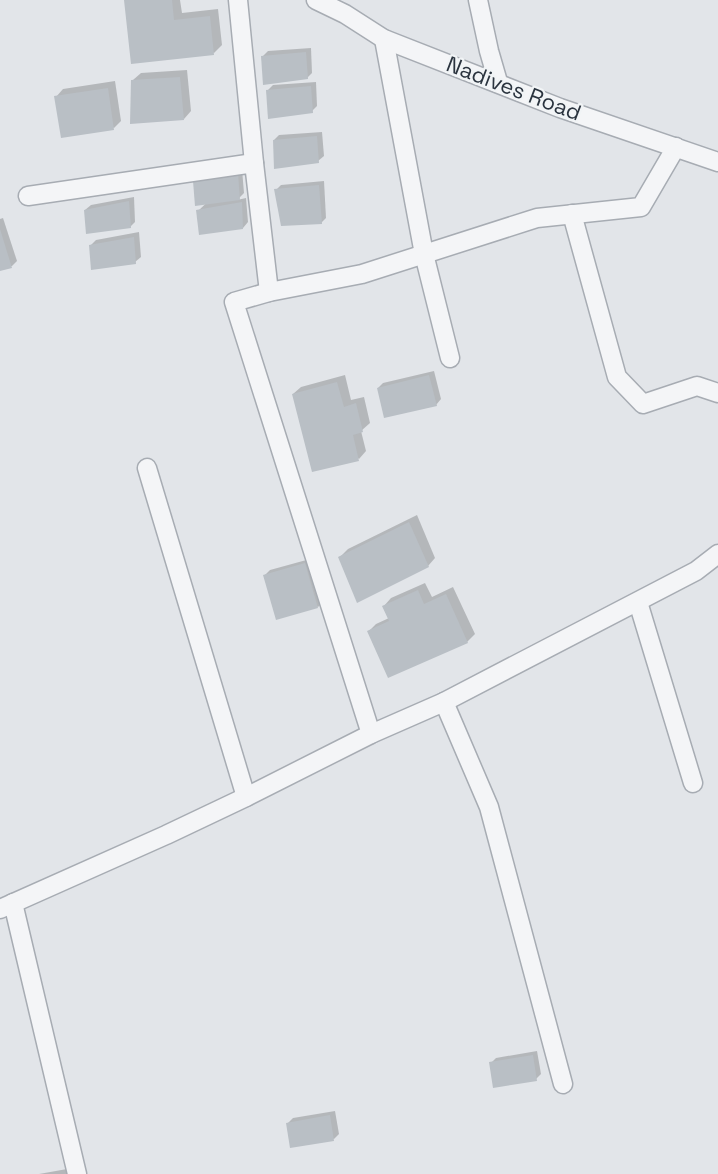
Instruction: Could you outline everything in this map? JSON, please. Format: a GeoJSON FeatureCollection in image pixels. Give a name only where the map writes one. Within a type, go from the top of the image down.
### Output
{"type":"FeatureCollection","features":[{"type":"Feature","properties":{"kind":"street"},"geometry":{"type":"LineString","coordinates":[[238,0],[269,292]]}},
{"type":"Feature","properties":{"kind":"street","name":"Nadives Road"},"geometry":{"type":"LineString","coordinates":[[316,0],[343,7],[384,39],[560,108],[718,162]]}},
{"type":"Feature","properties":{"kind":"street"},"geometry":{"type":"LineString","coordinates":[[478,0],[498,82]]}},
{"type":"Feature","properties":{"kind":"street"},"geometry":{"type":"LineString","coordinates":[[384,39],[424,254],[450,358]]}},
{"type":"Feature","properties":{"kind":"street"},"geometry":{"type":"LineString","coordinates":[[371,734],[234,302],[269,292],[362,274],[537,218],[641,207],[676,147]]}},
{"type":"Feature","properties":{"kind":"street"},"geometry":{"type":"LineString","coordinates":[[28,196],[254,163]]}},
{"type":"Feature","properties":{"kind":"street"},"geometry":{"type":"LineString","coordinates":[[572,214],[617,377],[643,404],[697,386],[718,393]]}},
{"type":"Feature","properties":{"kind":"street"},"geometry":{"type":"LineString","coordinates":[[147,468],[246,797]]}},
{"type":"Feature","properties":{"kind":"street"},"geometry":{"type":"LineString","coordinates":[[76,1174],[6,906],[246,797],[371,734],[444,702],[696,571],[718,554]]}},
{"type":"Feature","properties":{"kind":"street"},"geometry":{"type":"LineString","coordinates":[[638,602],[693,783]]}},
{"type":"Feature","properties":{"kind":"street"},"geometry":{"type":"LineString","coordinates":[[444,702],[489,807],[563,1084]]}},
{"type":"Feature","properties":{"kind":"building"},"geometry":{"type":"Polygon","coordinates":[[[124,0],[172,0],[174,20],[210,16],[214,55],[131,64],[124,0]]]}},
{"type":"Feature","properties":{"kind":"building"},"geometry":{"type":"Polygon","coordinates":[[[306,52],[308,79],[263,85],[261,56],[306,52]]]}},
{"type":"Feature","properties":{"kind":"building"},"geometry":{"type":"Polygon","coordinates":[[[180,77],[184,120],[130,124],[131,80],[180,77]]]}},
{"type":"Feature","properties":{"kind":"building"},"geometry":{"type":"Polygon","coordinates":[[[311,86],[313,113],[268,119],[266,90],[311,86]]]}},
{"type":"Feature","properties":{"kind":"building"},"geometry":{"type":"Polygon","coordinates":[[[108,88],[114,130],[61,138],[54,96],[108,88]]]}},
{"type":"Feature","properties":{"kind":"building"},"geometry":{"type":"Polygon","coordinates":[[[317,136],[319,163],[274,169],[273,140],[317,136]]]}},
{"type":"Feature","properties":{"kind":"building"},"geometry":{"type":"Polygon","coordinates":[[[238,173],[240,200],[195,206],[193,181],[238,173]]]}},
{"type":"Feature","properties":{"kind":"building"},"geometry":{"type":"Polygon","coordinates":[[[319,185],[322,224],[281,226],[274,189],[319,185]]]}},
{"type":"Feature","properties":{"kind":"building"},"geometry":{"type":"Polygon","coordinates":[[[129,201],[131,228],[86,234],[84,210],[129,201]]]}},
{"type":"Feature","properties":{"kind":"building"},"geometry":{"type":"Polygon","coordinates":[[[242,202],[243,229],[199,235],[196,210],[242,202]]]}},
{"type":"Feature","properties":{"kind":"building"},"geometry":{"type":"Polygon","coordinates":[[[0,229],[12,268],[0,271],[0,229]]]}},
{"type":"Feature","properties":{"kind":"building"},"geometry":{"type":"Polygon","coordinates":[[[134,237],[136,264],[91,270],[89,245],[134,237]]]}},
{"type":"Feature","properties":{"kind":"building"},"geometry":{"type":"Polygon","coordinates":[[[429,375],[437,406],[384,418],[377,388],[429,375]]]}},
{"type":"Feature","properties":{"kind":"building"},"geometry":{"type":"Polygon","coordinates":[[[337,382],[344,407],[356,403],[363,432],[353,435],[359,461],[312,472],[292,394],[337,382]]]}},
{"type":"Feature","properties":{"kind":"building"},"geometry":{"type":"Polygon","coordinates":[[[409,522],[429,567],[357,603],[338,557],[409,522]]]}},
{"type":"Feature","properties":{"kind":"building"},"geometry":{"type":"Polygon","coordinates":[[[305,563],[318,608],[276,620],[263,575],[305,563]]]}},
{"type":"Feature","properties":{"kind":"building"},"geometry":{"type":"Polygon","coordinates":[[[418,590],[424,604],[446,594],[468,643],[388,678],[367,631],[389,621],[382,606],[418,590]]]}},
{"type":"Feature","properties":{"kind":"building"},"geometry":{"type":"Polygon","coordinates":[[[533,1055],[537,1081],[493,1088],[489,1062],[533,1055]]]}},
{"type":"Feature","properties":{"kind":"building"},"geometry":{"type":"Polygon","coordinates":[[[330,1115],[334,1141],[290,1148],[286,1123],[330,1115]]]}}]}
